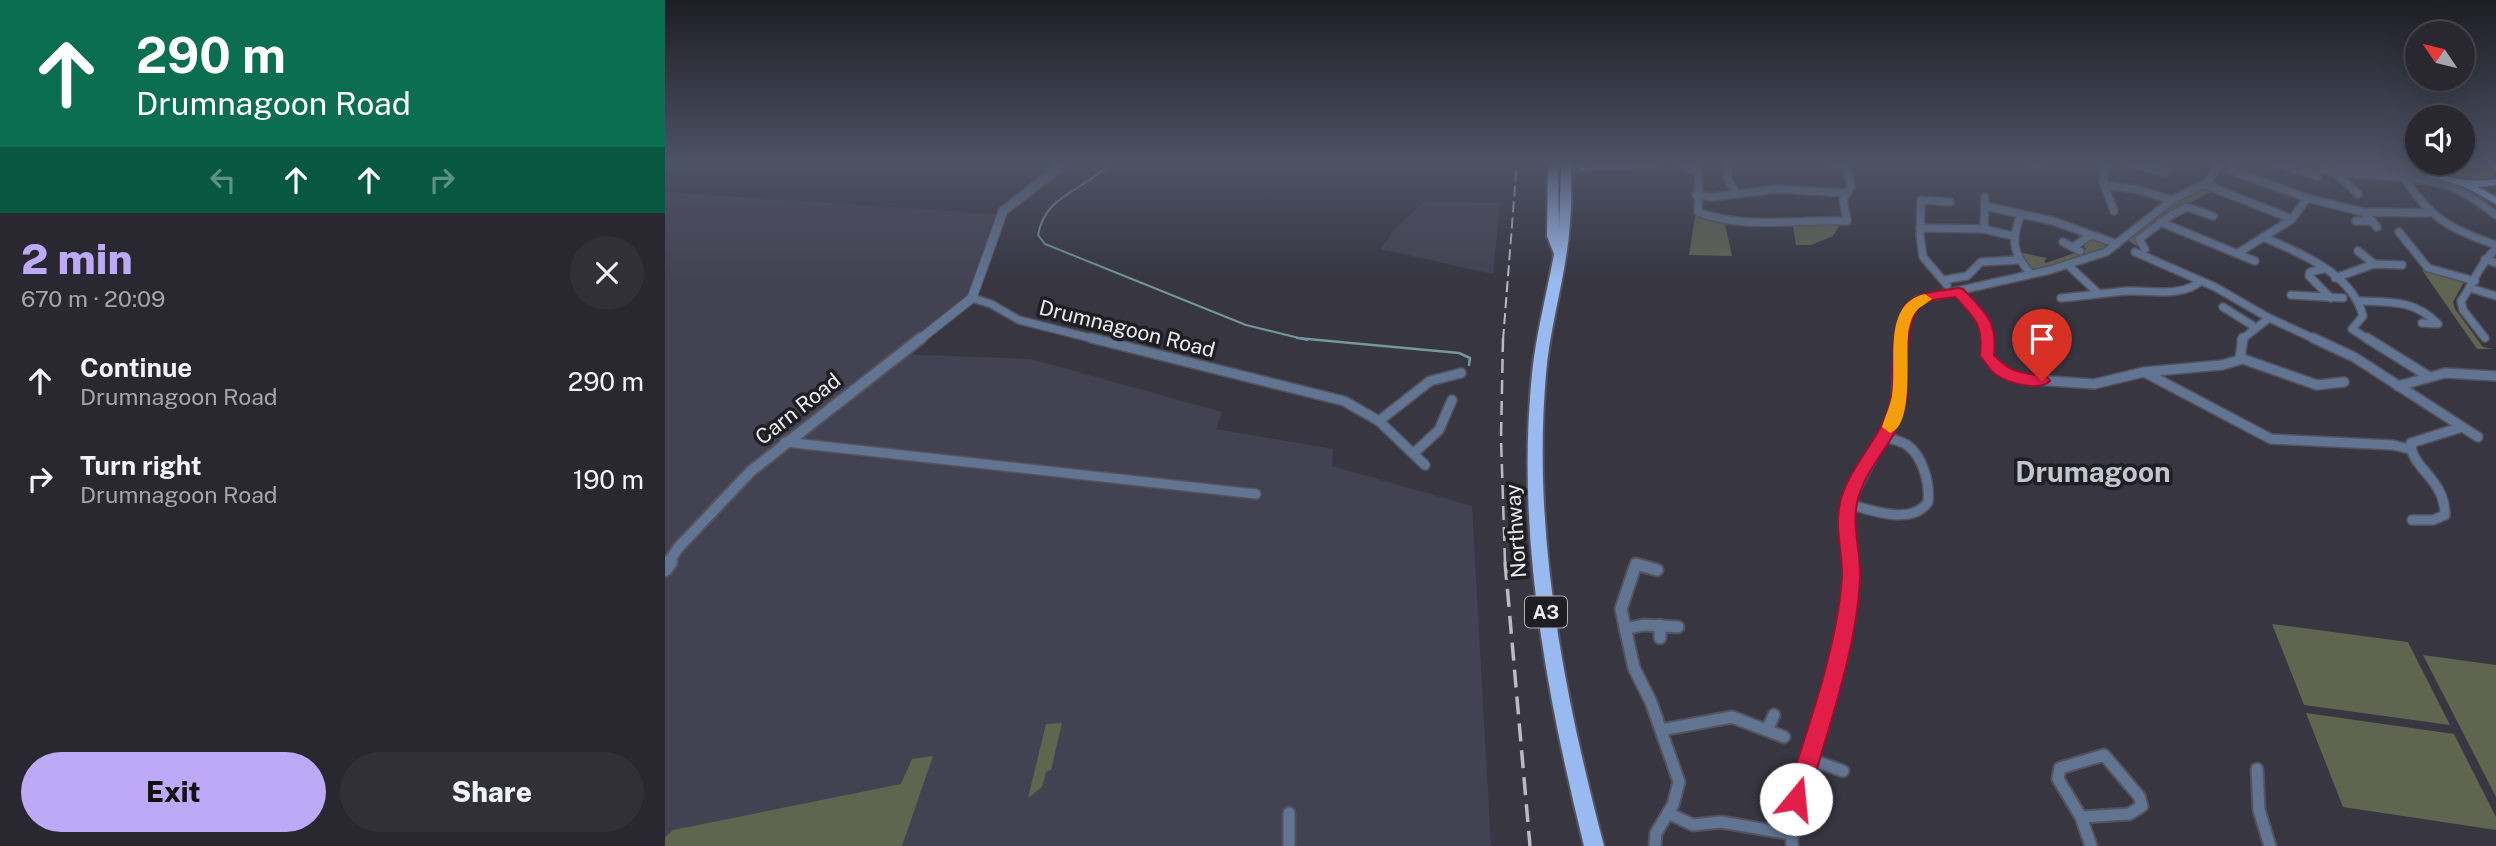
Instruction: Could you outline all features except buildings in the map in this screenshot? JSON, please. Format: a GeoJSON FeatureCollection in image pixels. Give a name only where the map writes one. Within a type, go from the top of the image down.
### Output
{"type":"FeatureCollection","features":[{"type":"Feature","properties":{"kind":"highway"},"geometry":{"type":"LineString","coordinates":[[1555,244],[1562,201]]}},
{"type":"Feature","properties":{"kind":"highway","name":"Northway"},"geometry":{"type":"LineString","coordinates":[[1566,201],[1565,223],[1555,244],[1539,373],[1535,440],[1537,518],[1542,584],[1552,654],[1572,760],[1594,846]]}},
{"type":"Feature","properties":{"kind":"street"},"geometry":{"type":"LineString","coordinates":[[972,298],[1003,211],[1015,201]]}},
{"type":"Feature","properties":{"kind":"street"},"geometry":{"type":"LineString","coordinates":[[1697,201],[1698,212],[1713,217],[1847,221],[1843,201]]}},
{"type":"Feature","properties":{"kind":"street"},"geometry":{"type":"LineString","coordinates":[[1917,201],[1923,257],[1945,283],[1967,276],[1975,265],[1981,262],[2017,260]]}},
{"type":"Feature","properties":{"kind":"street"},"geometry":{"type":"LineString","coordinates":[[1946,201],[1950,202]]}},
{"type":"Feature","properties":{"kind":"street"},"geometry":{"type":"LineString","coordinates":[[1984,229],[1985,201]]}},
{"type":"Feature","properties":{"kind":"street"},"geometry":{"type":"LineString","coordinates":[[2111,201],[2114,211]]}},
{"type":"Feature","properties":{"kind":"street"},"geometry":{"type":"LineString","coordinates":[[1668,813],[1693,825],[1721,822],[1791,840],[1796,799],[1826,703],[1846,613],[1851,576],[1846,537],[1848,504],[1854,486],[1893,420],[1900,395],[1900,343],[1906,317],[1917,300],[2090,260],[2117,244],[2170,201]]}},
{"type":"Feature","properties":{"kind":"street"},"geometry":{"type":"LineString","coordinates":[[2247,201],[2292,219]]}},
{"type":"Feature","properties":{"kind":"street"},"geometry":{"type":"LineString","coordinates":[[2238,253],[2292,219],[2305,201]]}},
{"type":"Feature","properties":{"kind":"street"},"geometry":{"type":"LineString","coordinates":[[2321,201],[2363,212],[2428,213]]}},
{"type":"Feature","properties":{"kind":"street"},"geometry":{"type":"LineString","coordinates":[[2420,201],[2428,213],[2496,247],[2485,259],[2460,305],[2485,338]]}},
{"type":"Feature","properties":{"kind":"street"},"geometry":{"type":"LineString","coordinates":[[2479,201],[2496,215]]}},
{"type":"Feature","properties":{"kind":"street"},"geometry":{"type":"LineString","coordinates":[[1985,206],[2053,221],[2117,244]]}},
{"type":"Feature","properties":{"kind":"street"},"geometry":{"type":"LineString","coordinates":[[2155,245],[2144,247],[2139,239],[2160,222],[2187,207],[2213,216]]}},
{"type":"Feature","properties":{"kind":"street"},"geometry":{"type":"LineString","coordinates":[[2357,221],[2374,224],[2363,212]]}},
{"type":"Feature","properties":{"kind":"street"},"geometry":{"type":"LineString","coordinates":[[2021,214],[2013,236],[2012,248],[2017,260],[2031,274]]}},
{"type":"Feature","properties":{"kind":"street"},"geometry":{"type":"LineString","coordinates":[[2160,222],[2255,261]]}},
{"type":"Feature","properties":{"kind":"street"},"geometry":{"type":"LineString","coordinates":[[1920,228],[1984,229],[2013,236]]}},
{"type":"Feature","properties":{"kind":"street"},"geometry":{"type":"LineString","coordinates":[[2399,232],[2428,268],[2496,296]]}},
{"type":"Feature","properties":{"kind":"street"},"geometry":{"type":"LineString","coordinates":[[2063,242],[2077,249],[2091,235]]}},
{"type":"Feature","properties":{"kind":"street"},"geometry":{"type":"LineString","coordinates":[[2263,237],[2295,251],[2335,278],[2360,301],[2363,316],[2352,329],[2428,376]]}},
{"type":"Feature","properties":{"kind":"street"},"geometry":{"type":"LineString","coordinates":[[2406,241],[2417,242]]}},
{"type":"Feature","properties":{"kind":"street"},"geometry":{"type":"LineString","coordinates":[[2358,251],[2374,264]]}},
{"type":"Feature","properties":{"kind":"street"},"geometry":{"type":"LineString","coordinates":[[2135,252],[2168,270],[2201,281],[2269,318],[2354,357],[2477,437]]}},
{"type":"Feature","properties":{"kind":"street"},"geometry":{"type":"LineString","coordinates":[[2485,259],[2496,262]]}},
{"type":"Feature","properties":{"kind":"street"},"geometry":{"type":"LineString","coordinates":[[2335,278],[2374,264],[2402,265]]}},
{"type":"Feature","properties":{"kind":"street"},"geometry":{"type":"LineString","coordinates":[[2069,265],[2098,293]]}},
{"type":"Feature","properties":{"kind":"street"},"geometry":{"type":"LineString","coordinates":[[2322,269],[2310,272],[2309,276],[2331,298]]}},
{"type":"Feature","properties":{"kind":"street"},"geometry":{"type":"LineString","coordinates":[[2061,298],[2098,293],[2170,292],[2195,286],[2201,281]]}},
{"type":"Feature","properties":{"kind":"street"},"geometry":{"type":"LineString","coordinates":[[1963,291],[1982,317],[1989,335],[1987,356],[2009,376],[2020,379],[2094,384],[2144,372],[2223,365],[2243,359]]}},
{"type":"Feature","properties":{"kind":"street"},"geometry":{"type":"LineString","coordinates":[[2291,295],[2343,298]]}},
{"type":"Feature","properties":{"kind":"street","name":"Drumnagoon Road"},"geometry":{"type":"LineString","coordinates":[[972,298],[989,303],[1020,320],[1328,396],[1355,406],[1379,421],[1426,465]]}},
{"type":"Feature","properties":{"kind":"street","name":"Carn Road"},"geometry":{"type":"LineString","coordinates":[[665,569],[678,548],[726,495],[785,442],[972,298]]}},
{"type":"Feature","properties":{"kind":"street"},"geometry":{"type":"LineString","coordinates":[[2360,301],[2415,304],[2425,309],[2438,324],[2422,323]]}},
{"type":"Feature","properties":{"kind":"street"},"geometry":{"type":"LineString","coordinates":[[2223,307],[2255,327]]}},
{"type":"Feature","properties":{"kind":"street"},"geometry":{"type":"LineString","coordinates":[[2232,313],[2242,309]]}},
{"type":"Feature","properties":{"kind":"street"},"geometry":{"type":"LineString","coordinates":[[2269,318],[2241,340],[2240,358],[2317,385],[2344,382]]}},
{"type":"Feature","properties":{"kind":"street"},"geometry":{"type":"LineString","coordinates":[[2144,372],[2271,439],[2393,445],[2409,449]]}},
{"type":"Feature","properties":{"kind":"street"},"geometry":{"type":"LineString","coordinates":[[1379,421],[1430,381],[1461,373]]}},
{"type":"Feature","properties":{"kind":"street"},"geometry":{"type":"LineString","coordinates":[[2398,386],[2445,373],[2496,376]]}},
{"type":"Feature","properties":{"kind":"street"},"geometry":{"type":"LineString","coordinates":[[1414,453],[1435,437],[1446,421],[1452,400]]}},
{"type":"Feature","properties":{"kind":"street"},"geometry":{"type":"LineString","coordinates":[[2412,520],[2434,520],[2445,516],[2446,505],[2444,490],[2412,457],[2409,449],[2411,443],[2462,428]]}},
{"type":"Feature","properties":{"kind":"street"},"geometry":{"type":"LineString","coordinates":[[1848,504],[1906,514],[1923,509],[1929,501],[1930,489],[1913,451],[1906,444],[1885,437]]}},
{"type":"Feature","properties":{"kind":"street"},"geometry":{"type":"LineString","coordinates":[[785,442],[1256,494]]}},
{"type":"Feature","properties":{"kind":"street"},"geometry":{"type":"LineString","coordinates":[[1655,846],[1656,833],[1668,813],[1679,782],[1661,730],[1634,668],[1621,609],[1636,564],[1657,570]]}},
{"type":"Feature","properties":{"kind":"street"},"geometry":{"type":"LineString","coordinates":[[1625,629],[1660,625],[1678,627]]}},
{"type":"Feature","properties":{"kind":"street"},"geometry":{"type":"LineString","coordinates":[[1660,625],[1660,638]]}},
{"type":"Feature","properties":{"kind":"street"},"geometry":{"type":"LineString","coordinates":[[1767,730],[1774,715]]}},
{"type":"Feature","properties":{"kind":"street"},"geometry":{"type":"LineString","coordinates":[[1661,730],[1732,718],[1784,737]]}},
{"type":"Feature","properties":{"kind":"street"},"geometry":{"type":"LineString","coordinates":[[2081,817],[2129,814],[2142,806],[2139,796],[2104,755],[2060,768],[2058,779],[2081,817],[2091,846]]}},
{"type":"Feature","properties":{"kind":"street"},"geometry":{"type":"LineString","coordinates":[[1809,759],[1843,771]]}},
{"type":"Feature","properties":{"kind":"street"},"geometry":{"type":"LineString","coordinates":[[2257,769],[2259,810],[2270,846]]}},
{"type":"Feature","properties":{"kind":"street"},"geometry":{"type":"LineString","coordinates":[[1289,813],[1289,846]]}},
{"type":"Feature","properties":{"kind":"shaded area"},"geometry":{"type":"Polygon","coordinates":[[[665,201],[807,201],[995,214],[969,295],[897,354],[1031,359],[1222,412],[1216,429],[1333,449],[1332,466],[1472,506],[1491,846],[665,846],[665,201]]]}},
{"type":"Feature","properties":{"kind":"shaded area"},"geometry":{"type":"Polygon","coordinates":[[[1424,202],[1500,203],[1493,274],[1380,249],[1397,227],[1424,202]]]}},
{"type":"Feature","properties":{"kind":"green space"},"geometry":{"type":"Polygon","coordinates":[[[2177,201],[2192,201],[2160,218],[2135,238],[2142,249],[2127,240],[2177,201]]]}},
{"type":"Feature","properties":{"kind":"green space"},"geometry":{"type":"Polygon","coordinates":[[[1695,216],[1724,220],[1732,256],[1689,255],[1695,216]]]}},
{"type":"Feature","properties":{"kind":"green space"},"geometry":{"type":"Polygon","coordinates":[[[1792,220],[1841,223],[1833,236],[1811,245],[1796,245],[1792,220]]]}},
{"type":"Feature","properties":{"kind":"green space"},"geometry":{"type":"Polygon","coordinates":[[[2090,240],[2101,241],[2107,247],[2087,258],[2036,270],[2028,266],[2018,252],[2047,258],[2044,261],[2046,263],[2086,249],[2083,245],[2090,240]]]}},
{"type":"Feature","properties":{"kind":"green space"},"geometry":{"type":"Polygon","coordinates":[[[2422,270],[2464,282],[2453,302],[2455,309],[2483,347],[2493,349],[2477,349],[2422,270]]]}},
{"type":"Feature","properties":{"kind":"green space"},"geometry":{"type":"Polygon","coordinates":[[[2272,624],[2408,642],[2450,725],[2304,705],[2272,624]]]}},
{"type":"Feature","properties":{"kind":"green space"},"geometry":{"type":"Polygon","coordinates":[[[2423,655],[2496,665],[2496,797],[2423,655]]]}},
{"type":"Feature","properties":{"kind":"green space"},"geometry":{"type":"Polygon","coordinates":[[[2306,713],[2454,734],[2496,817],[2496,830],[2343,807],[2306,713]]]}},
{"type":"Feature","properties":{"kind":"green space"},"geometry":{"type":"Polygon","coordinates":[[[1062,723],[1051,770],[1046,772],[1042,787],[1028,798],[1046,724],[1062,723]]]}},
{"type":"Feature","properties":{"kind":"green space"},"geometry":{"type":"Polygon","coordinates":[[[933,756],[902,846],[665,846],[665,837],[673,830],[901,784],[912,759],[933,756]]]}},
{"type":"Feature","properties":{"kind":"waterway"},"geometry":{"type":"LineString","coordinates":[[1058,201],[1042,221],[1038,235],[1045,244],[1246,325],[1300,338]]}},
{"type":"Feature","properties":{"kind":"waterway"},"geometry":{"type":"LineString","coordinates":[[1300,338],[1459,353],[1470,358],[1469,365]]}},
{"type":"Feature","properties":{"kind":"waterway"},"geometry":{"type":"LineString","coordinates":[[1300,338],[1307,340]]}},
{"type":"Feature","properties":{"kind":"railway"},"geometry":{"type":"LineString","coordinates":[[1503,340],[1514,201]]}},
{"type":"Feature","properties":{"kind":"railway"},"geometry":{"type":"LineString","coordinates":[[1503,338],[1501,438],[1505,563]]}},
{"type":"Feature","properties":{"kind":"railway"},"geometry":{"type":"LineString","coordinates":[[1505,562],[1530,846]]}},
{"type":"Feature","properties":{"kind":"slow traffic"},"geometry":{"type":"LineString","coordinates":[[1890,427],[1900,395],[1902,328],[1911,306],[1917,300],[1925,299]]}},
{"type":"Feature","properties":{"kind":"district","name":"Drumagoon"},"geometry":{"type":"Point","coordinates":[2093,472]}},
{"type":"Feature","properties":{"kind":"route"},"geometry":{"type":"LineString","coordinates":[[1796,799],[1826,703],[1845,621],[1851,576],[1846,537],[1848,504],[1854,486],[1893,420],[1900,395],[1902,328],[1911,306],[1917,300],[1958,292],[1982,317],[1989,335],[1987,356],[2001,371],[2020,379],[2042,381]]}}]}
